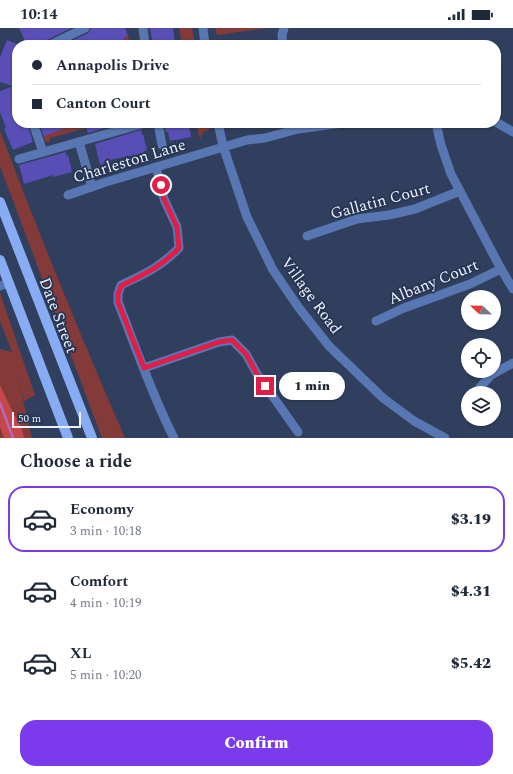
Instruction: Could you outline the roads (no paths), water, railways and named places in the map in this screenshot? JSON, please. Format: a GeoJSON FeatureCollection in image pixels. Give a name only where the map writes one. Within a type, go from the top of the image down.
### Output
{"type":"FeatureCollection","features":[{"type":"Feature","properties":{"kind":"main road","name":"Date Street"},"geometry":{"type":"LineString","coordinates":[[0,202],[92,438]]}},
{"type":"Feature","properties":{"kind":"main road"},"geometry":{"type":"LineString","coordinates":[[0,260],[4,285],[68,438]]}},
{"type":"Feature","properties":{"kind":"street"},"geometry":{"type":"LineString","coordinates":[[60,40],[84,28]]}},
{"type":"Feature","properties":{"kind":"street"},"geometry":{"type":"LineString","coordinates":[[143,28],[145,40]]}},
{"type":"Feature","properties":{"kind":"street"},"geometry":{"type":"LineString","coordinates":[[203,28],[204,40]]}},
{"type":"Feature","properties":{"kind":"street"},"geometry":{"type":"LineString","coordinates":[[283,40],[282,34],[284,28]]}},
{"type":"Feature","properties":{"kind":"street"},"geometry":{"type":"LineString","coordinates":[[501,124],[512,129]]}},
{"type":"Feature","properties":{"kind":"street"},"geometry":{"type":"LineString","coordinates":[[34,128],[43,152]]}},
{"type":"Feature","properties":{"kind":"street"},"geometry":{"type":"LineString","coordinates":[[19,159],[128,128]]}},
{"type":"Feature","properties":{"kind":"street"},"geometry":{"type":"LineString","coordinates":[[159,128],[162,145]]}},
{"type":"Feature","properties":{"kind":"street","name":"Village Road"},"geometry":{"type":"LineString","coordinates":[[219,128],[223,146],[247,218],[273,270],[299,308],[329,346],[383,398],[414,421],[445,438]]}},
{"type":"Feature","properties":{"kind":"street","name":"Charleston Lane"},"geometry":{"type":"LineString","coordinates":[[68,195],[223,146],[290,128]]}},
{"type":"Feature","properties":{"kind":"street"},"geometry":{"type":"LineString","coordinates":[[437,128],[448,166],[501,269],[513,289]]}},
{"type":"Feature","properties":{"kind":"street"},"geometry":{"type":"LineString","coordinates":[[79,142],[92,187]]}},
{"type":"Feature","properties":{"kind":"street"},"geometry":{"type":"LineString","coordinates":[[156,167],[164,199],[177,227],[179,248],[167,261],[121,286],[118,294],[118,302],[163,416],[174,438]]}},
{"type":"Feature","properties":{"kind":"street","name":"Gallatin Court"},"geometry":{"type":"LineString","coordinates":[[307,236],[357,219],[389,215],[416,209],[460,191]]}},
{"type":"Feature","properties":{"kind":"street","name":"Albany Court"},"geometry":{"type":"LineString","coordinates":[[376,321],[404,308],[470,284],[501,269]]}},
{"type":"Feature","properties":{"kind":"street"},"geometry":{"type":"LineString","coordinates":[[144,368],[219,342],[232,340],[246,354],[257,374],[298,432]]}},
{"type":"Feature","properties":{"kind":"street"},"geometry":{"type":"LineString","coordinates":[[481,386],[491,375],[513,363]]}},
{"type":"Feature","properties":{"kind":"waterway"},"geometry":{"type":"LineString","coordinates":[[0,403],[13,438]]}}]}
